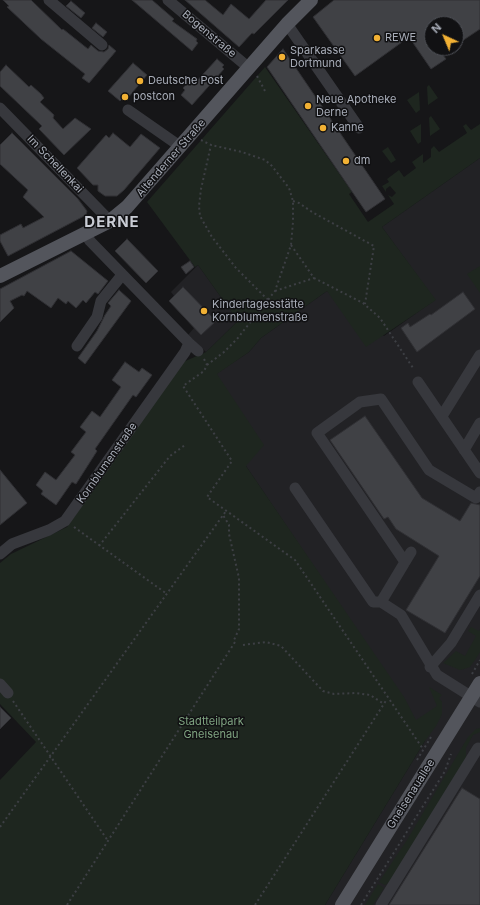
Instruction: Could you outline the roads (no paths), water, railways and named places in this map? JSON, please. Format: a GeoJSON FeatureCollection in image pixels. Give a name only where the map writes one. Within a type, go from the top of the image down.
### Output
{"type":"FeatureCollection","features":[{"type":"Feature","properties":{"kind":"main road","name":"Altenderner Straße"},"geometry":{"type":"LineString","coordinates":[[0,276],[110,221],[137,196],[192,133],[253,71],[287,24],[311,0]]}},
{"type":"Feature","properties":{"kind":"main road","name":"Gneisenauallee"},"geometry":{"type":"LineString","coordinates":[[342,905],[476,699],[480,683]]}},
{"type":"Feature","properties":{"kind":"street"},"geometry":{"type":"LineString","coordinates":[[49,0],[102,45]]}},
{"type":"Feature","properties":{"kind":"street","name":"Bogenstraße"},"geometry":{"type":"LineString","coordinates":[[168,0],[253,71]]}},
{"type":"Feature","properties":{"kind":"street"},"geometry":{"type":"LineString","coordinates":[[287,24],[359,128]]}},
{"type":"Feature","properties":{"kind":"street","name":"Im Schellenkai"},"geometry":{"type":"LineString","coordinates":[[0,108],[110,221]]}},
{"type":"Feature","properties":{"kind":"street"},"geometry":{"type":"LineString","coordinates":[[128,110],[181,147]]}},
{"type":"Feature","properties":{"kind":"street"},"geometry":{"type":"LineString","coordinates":[[85,233],[90,242],[198,351]]}},
{"type":"Feature","properties":{"kind":"street"},"geometry":{"type":"LineString","coordinates":[[77,346],[98,317],[101,301],[122,275]]}},
{"type":"Feature","properties":{"kind":"street","name":"Kornblumenstraße"},"geometry":{"type":"LineString","coordinates":[[0,554],[12,544],[49,530],[65,521],[185,352],[189,343]]}},
{"type":"Feature","properties":{"kind":"street"},"geometry":{"type":"LineString","coordinates":[[442,416],[480,355]]}},
{"type":"Feature","properties":{"kind":"street"},"geometry":{"type":"LineString","coordinates":[[418,382],[480,473]]}},
{"type":"Feature","properties":{"kind":"street"},"geometry":{"type":"LineString","coordinates":[[405,562],[317,433],[360,402],[381,400],[428,470],[476,498],[480,492]]}},
{"type":"Feature","properties":{"kind":"street"},"geometry":{"type":"LineString","coordinates":[[464,450],[480,423]]}},
{"type":"Feature","properties":{"kind":"street"},"geometry":{"type":"LineString","coordinates":[[295,488],[373,602],[381,602],[401,615],[436,675],[476,699]]}},
{"type":"Feature","properties":{"kind":"street"},"geometry":{"type":"LineString","coordinates":[[381,602],[412,552]]}},
{"type":"Feature","properties":{"kind":"street"},"geometry":{"type":"LineString","coordinates":[[430,667],[451,643],[480,595]]}},
{"type":"Feature","properties":{"kind":"street"},"geometry":{"type":"LineString","coordinates":[[0,684],[8,693]]}},
{"type":"Feature","properties":{"kind":"street"},"geometry":{"type":"LineString","coordinates":[[381,905],[478,748],[480,749]]}},
{"type":"Feature","properties":{"kind":"place","name":"REWE"},"geometry":{"type":"Point","coordinates":[377,38]}},
{"type":"Feature","properties":{"kind":"place","name":"Sparkasse Dortmund"},"geometry":{"type":"Point","coordinates":[282,57]}},
{"type":"Feature","properties":{"kind":"place","name":"Deutsche Post"},"geometry":{"type":"Point","coordinates":[140,81]}},
{"type":"Feature","properties":{"kind":"place","name":"postcon"},"geometry":{"type":"Point","coordinates":[125,97]}},
{"type":"Feature","properties":{"kind":"place","name":"Neue Apotheke Derne"},"geometry":{"type":"Point","coordinates":[308,106]}},
{"type":"Feature","properties":{"kind":"place","name":"Kanne"},"geometry":{"type":"Point","coordinates":[323,128]}},
{"type":"Feature","properties":{"kind":"place","name":"dm"},"geometry":{"type":"Point","coordinates":[346,161]}},
{"type":"Feature","properties":{"kind":"place","name":"Kindertagesstätte Kornblumenstraße"},"geometry":{"type":"Point","coordinates":[204,311]}},
{"type":"Feature","properties":{"kind":"district","name":"DERNE"},"geometry":{"type":"Point","coordinates":[112,222]}},
{"type":"Feature","properties":{"kind":"park label","name":"Stadtteilpark Gneisenau"},"geometry":{"type":"Point","coordinates":[211,728]}}]}
